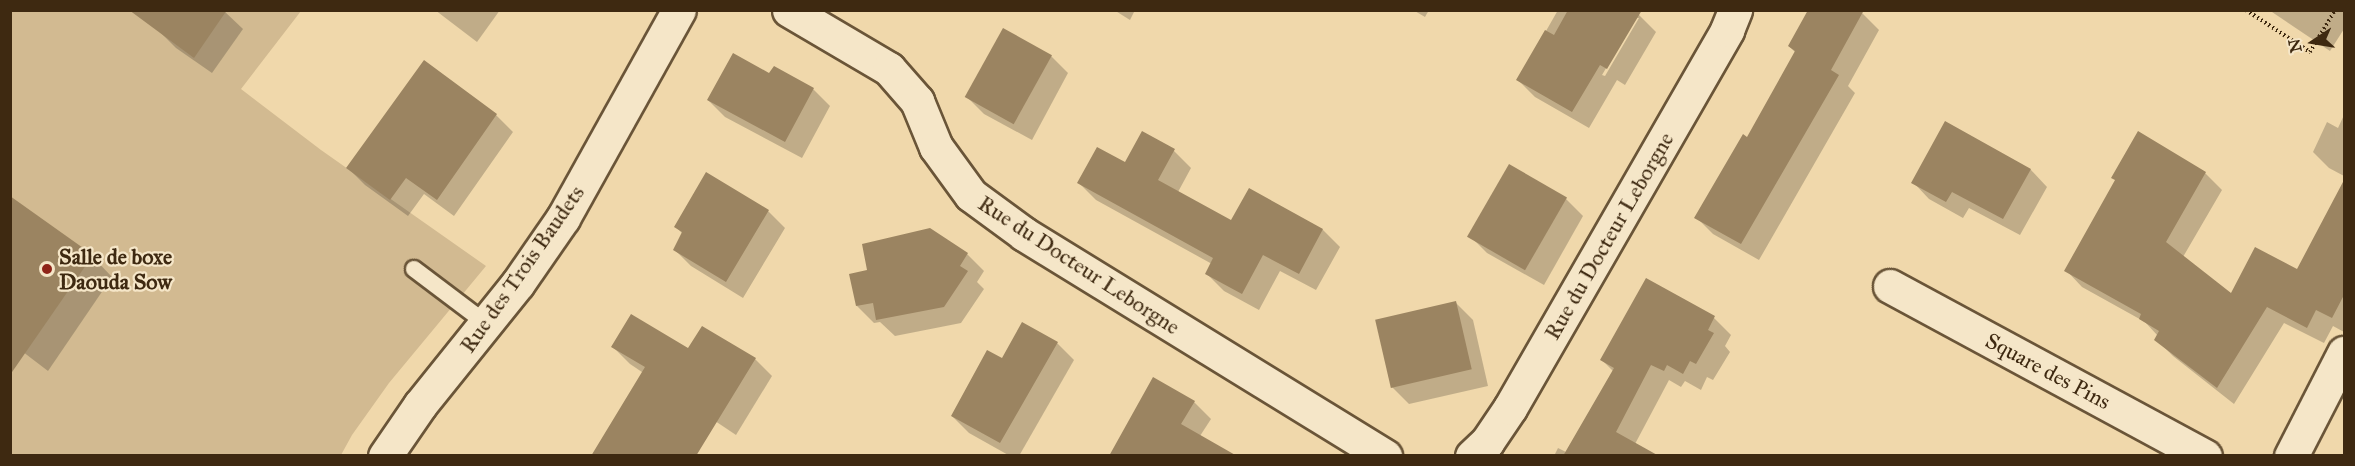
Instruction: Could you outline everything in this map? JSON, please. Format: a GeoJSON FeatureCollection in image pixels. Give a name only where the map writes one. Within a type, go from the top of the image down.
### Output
{"type":"FeatureCollection","features":[{"type":"Feature","properties":{"kind":"street","name":"Rue des Trois Baudets"},"geometry":{"type":"LineString","coordinates":[[385,456],[420,405],[486,324],[563,218],[678,10]]}},
{"type":"Feature","properties":{"kind":"street","name":"Rue du Docteur Leborgne"},"geometry":{"type":"LineString","coordinates":[[789,10],[889,69],[917,101],[936,147],[971,195],[1024,234],[1385,456]]}},
{"type":"Feature","properties":{"kind":"street","name":"Rue du Docteur Leborgne"},"geometry":{"type":"LineString","coordinates":[[1472,456],[1487,442],[1510,408],[1727,30],[1735,10]]}},
{"type":"Feature","properties":{"kind":"street","name":"Square des Pins"},"geometry":{"type":"LineString","coordinates":[[1890,286],[2205,456]]}},
{"type":"Feature","properties":{"kind":"street"},"geometry":{"type":"LineString","coordinates":[[2291,456],[2344,353]]}},
{"type":"Feature","properties":{"kind":"lane"},"geometry":{"type":"LineString","coordinates":[[414,269],[486,324]]}},
{"type":"Feature","properties":{"kind":"path"},"geometry":{"type":"LineString","coordinates":[[2246,10],[2310,52],[2335,10]]}},
{"type":"Feature","properties":{"kind":"shaded area"},"geometry":{"type":"Polygon","coordinates":[[[10,11],[301,11],[241,89],[321,150],[486,266],[389,383],[352,435],[341,455],[11,455],[10,11]]]}},
{"type":"Feature","properties":{"kind":"building"},"geometry":{"type":"Polygon","coordinates":[[[129,10],[227,10],[194,58],[129,10]]]}},
{"type":"Feature","properties":{"kind":"building"},"geometry":{"type":"Polygon","coordinates":[[[1568,10],[1642,10],[1607,69],[1600,65],[1572,112],[1516,80],[1545,30],[1554,35],[1568,10]]]}},
{"type":"Feature","properties":{"kind":"building"},"geometry":{"type":"Polygon","coordinates":[[[1808,10],[1864,10],[1831,70],[1839,75],[1741,244],[1694,218],[1743,134],[1747,137],[1795,51],[1788,46],[1808,10]]]}},
{"type":"Feature","properties":{"kind":"building"},"geometry":{"type":"Polygon","coordinates":[[[1003,28],[1052,55],[1014,124],[965,97],[1003,28]]]}},
{"type":"Feature","properties":{"kind":"building"},"geometry":{"type":"Polygon","coordinates":[[[733,53],[769,73],[774,66],[814,88],[785,142],[707,100],[733,53]]]}},
{"type":"Feature","properties":{"kind":"building"},"geometry":{"type":"Polygon","coordinates":[[[424,60],[497,114],[437,200],[406,178],[390,200],[346,168],[424,60]]]}},
{"type":"Feature","properties":{"kind":"building"},"geometry":{"type":"Polygon","coordinates":[[[1945,121],[2031,169],[2003,219],[1952,192],[1946,202],[1911,183],[1945,121]]]}},
{"type":"Feature","properties":{"kind":"building"},"geometry":{"type":"Polygon","coordinates":[[[1142,131],[1175,149],[1158,180],[1231,220],[1249,188],[1323,229],[1299,274],[1263,255],[1242,294],[1205,274],[1213,258],[1077,183],[1097,147],[1125,162],[1142,131]]]}},
{"type":"Feature","properties":{"kind":"building"},"geometry":{"type":"Polygon","coordinates":[[[2138,131],[2206,172],[2166,242],[2231,293],[2255,247],[2297,269],[2344,180],[2344,295],[2332,318],[2316,310],[2307,328],[2267,307],[2217,388],[2154,340],[2159,331],[2139,319],[2141,314],[2064,271],[2115,180],[2111,178],[2138,131]]]}},
{"type":"Feature","properties":{"kind":"building"},"geometry":{"type":"Polygon","coordinates":[[[1509,164],[1567,198],[1525,270],[1467,237],[1509,164]]]}},
{"type":"Feature","properties":{"kind":"building"},"geometry":{"type":"Polygon","coordinates":[[[706,172],[769,210],[726,282],[673,250],[682,232],[674,227],[706,172]]]}},
{"type":"Feature","properties":{"kind":"building","name":"Salle de boxe Daouda Sow"},"geometry":{"type":"Polygon","coordinates":[[[10,196],[93,255],[10,375],[10,196]]]}},
{"type":"Feature","properties":{"kind":"building"},"geometry":{"type":"Polygon","coordinates":[[[930,228],[968,253],[960,266],[968,271],[944,307],[876,320],[873,303],[856,306],[849,274],[867,270],[862,244],[930,228]]]}},
{"type":"Feature","properties":{"kind":"building"},"geometry":{"type":"Polygon","coordinates":[[[1646,278],[1715,316],[1708,330],[1714,333],[1696,364],[1690,361],[1683,374],[1667,365],[1664,371],[1651,365],[1616,432],[1659,456],[1563,456],[1614,368],[1600,360],[1646,278]]]}},
{"type":"Feature","properties":{"kind":"building"},"geometry":{"type":"Polygon","coordinates":[[[1456,301],[1472,369],[1391,388],[1375,320],[1456,301]]]}},
{"type":"Feature","properties":{"kind":"building"},"geometry":{"type":"Polygon","coordinates":[[[631,314],[688,348],[702,326],[756,358],[696,456],[591,456],[645,367],[611,347],[631,314]]]}},
{"type":"Feature","properties":{"kind":"building"},"geometry":{"type":"Polygon","coordinates":[[[1022,322],[1058,342],[1000,443],[951,416],[987,350],[1002,358],[1022,322]]]}},
{"type":"Feature","properties":{"kind":"building"},"geometry":{"type":"Polygon","coordinates":[[[1153,377],[1195,401],[1181,424],[1237,456],[1109,456],[1153,377]]]}},
{"type":"Feature","properties":{"kind":"place","name":"Salle de boxe Daouda Sow"},"geometry":{"type":"Point","coordinates":[47,269]}}]}
